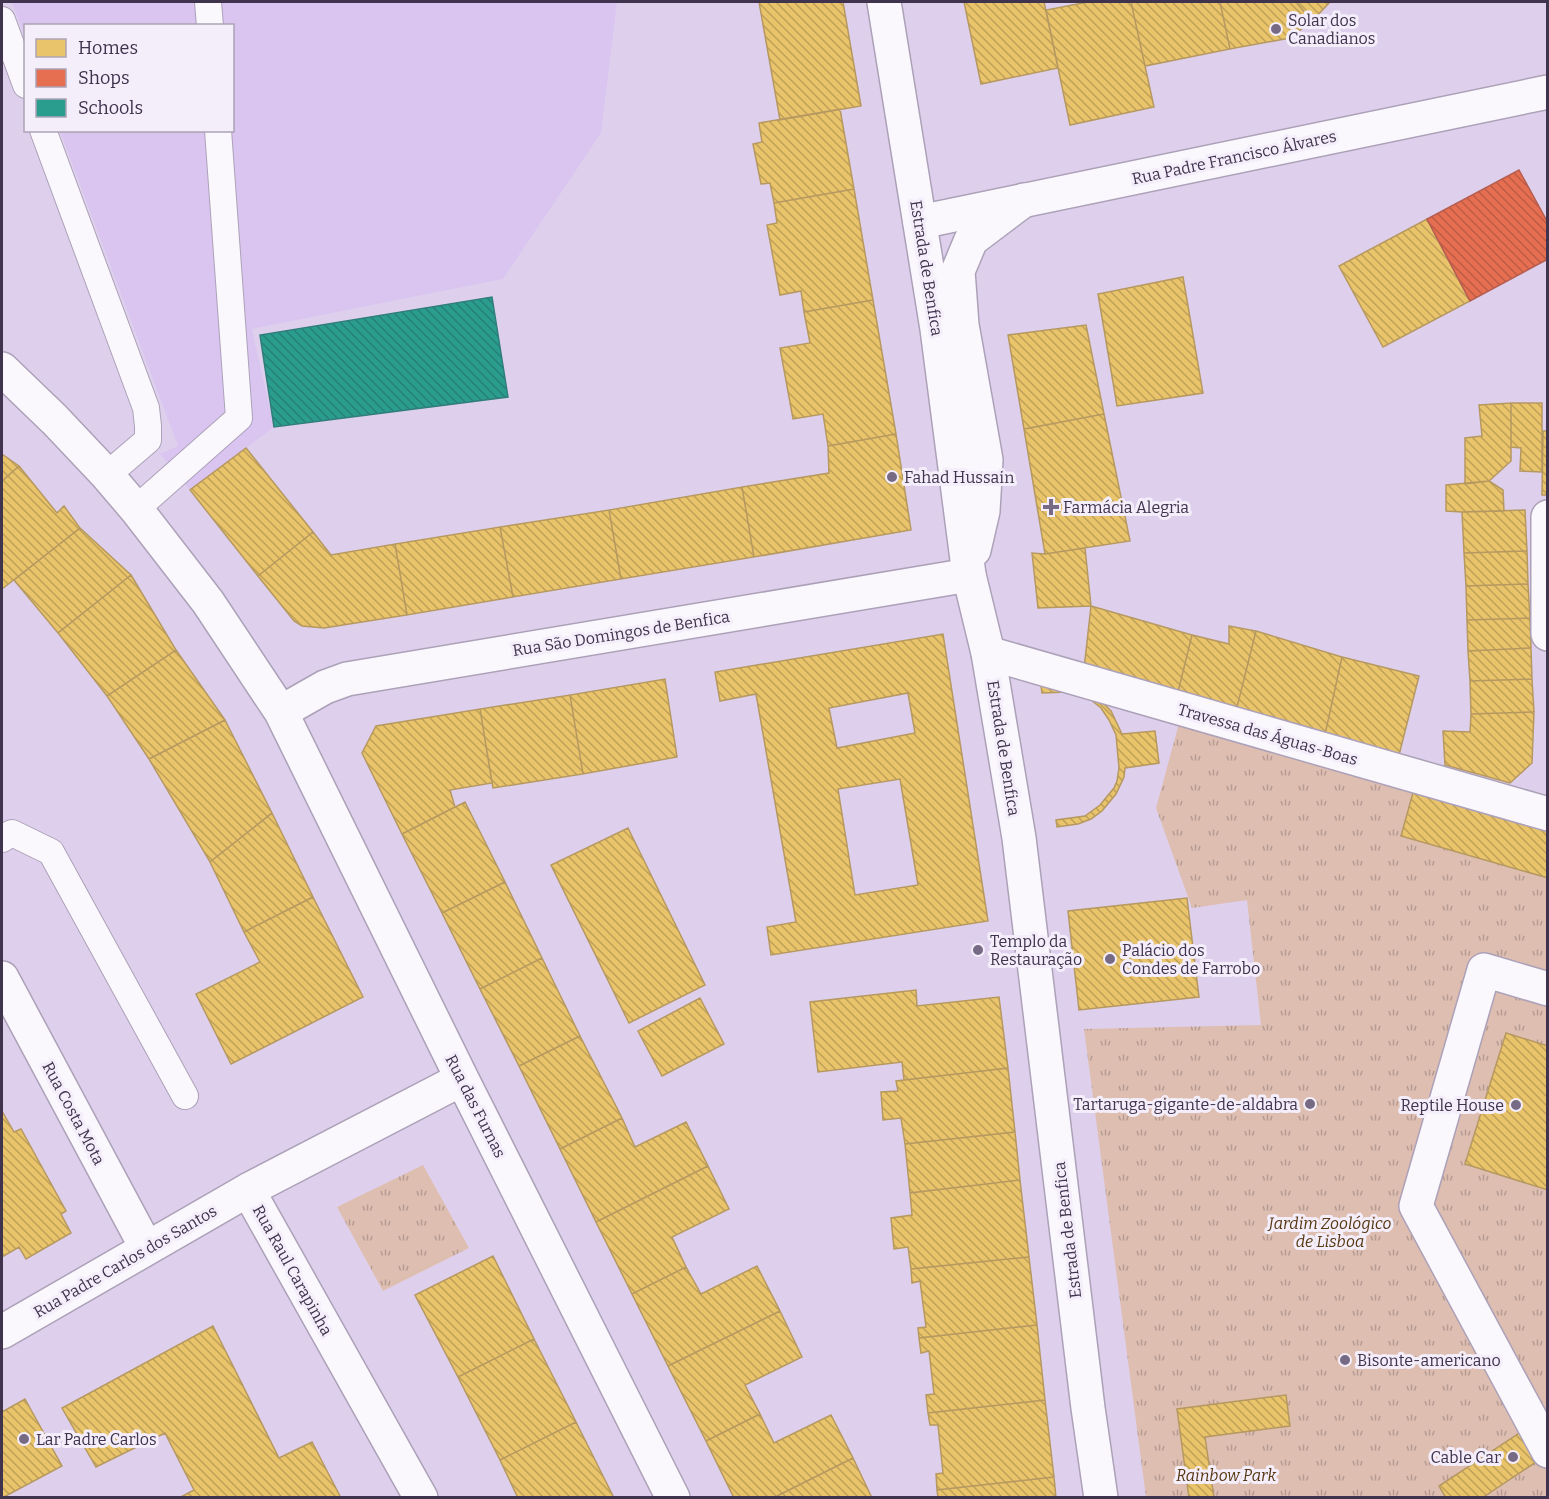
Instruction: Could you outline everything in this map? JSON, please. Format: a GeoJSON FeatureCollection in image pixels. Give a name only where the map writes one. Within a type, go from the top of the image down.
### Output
{"type":"FeatureCollection","features":[{"type":"Feature","properties":{"kind":"street","name":"Estrada de Benfica"},"geometry":{"type":"LineString","coordinates":[[884,2],[937,329],[969,575],[988,653],[1019,838],[1088,1408],[1101,1497]]}},
{"type":"Feature","properties":{"kind":"street","name":"Rua Padre Francisco Álvares"},"geometry":{"type":"LineString","coordinates":[[920,222],[1548,92]]}},
{"type":"Feature","properties":{"kind":"street"},"geometry":{"type":"LineString","coordinates":[[969,575],[983,511],[986,460],[962,325],[958,272],[972,240],[1024,200]]}},
{"type":"Feature","properties":{"kind":"street","name":"Rua das Furnas"},"geometry":{"type":"LineString","coordinates":[[2,369],[107,475],[136,509],[208,602],[281,712],[462,1079],[673,1497]]}},
{"type":"Feature","properties":{"kind":"street"},"geometry":{"type":"LineString","coordinates":[[1548,517],[1548,634]]}},
{"type":"Feature","properties":{"kind":"street","name":"Rua São Domingos de Benfica"},"geometry":{"type":"LineString","coordinates":[[281,712],[324,687],[347,679],[969,575]]}},
{"type":"Feature","properties":{"kind":"street","name":"Travessa das Águas-Boas"},"geometry":{"type":"LineString","coordinates":[[988,653],[1548,814]]}},
{"type":"Feature","properties":{"kind":"street"},"geometry":{"type":"LineString","coordinates":[[1548,989],[1484,970],[1416,1206],[1548,1451]]}},
{"type":"Feature","properties":{"kind":"street","name":"Rua Costa Mota"},"geometry":{"type":"LineString","coordinates":[[2,978],[146,1247]]}},
{"type":"Feature","properties":{"kind":"street","name":"Rua Raul Carapinha"},"geometry":{"type":"LineString","coordinates":[[421,1497],[248,1190],[462,1079]]}},
{"type":"Feature","properties":{"kind":"street","name":"Rua Padre Carlos dos Santos"},"geometry":{"type":"LineString","coordinates":[[2,1332],[248,1190]]}},
{"type":"Feature","properties":{"kind":"lane"},"geometry":{"type":"LineString","coordinates":[[208,2],[210,24]]}},
{"type":"Feature","properties":{"kind":"lane"},"geometry":{"type":"LineString","coordinates":[[2,20],[24,80]]}},
{"type":"Feature","properties":{"kind":"lane"},"geometry":{"type":"LineString","coordinates":[[44,132],[146,408],[148,440],[107,475]]}},
{"type":"Feature","properties":{"kind":"lane"},"geometry":{"type":"LineString","coordinates":[[136,509],[239,418],[218,132]]}},
{"type":"Feature","properties":{"kind":"lane"},"geometry":{"type":"LineString","coordinates":[[2,839],[12,833],[51,852],[185,1096]]}},
{"type":"Feature","properties":{"kind":"shaded area"},"geometry":{"type":"Polygon","coordinates":[[[12,2],[617,2],[601,133],[503,279],[252,329],[274,427],[190,490],[160,454],[178,446],[60,132],[234,132],[234,24],[24,24],[24,34],[12,2]]]}},
{"type":"Feature","properties":{"kind":"green space","name":"Jardim Zoológico de Lisboa"},"geometry":{"type":"Polygon","coordinates":[[[1181,716],[1547,827],[1547,1497],[1146,1497],[1084,1029],[1261,1025],[1247,900],[1192,908],[1156,808],[1181,716]]]}},
{"type":"Feature","properties":{"kind":"green space"},"geometry":{"type":"Polygon","coordinates":[[[423,1165],[469,1248],[383,1291],[337,1207],[423,1165]]]}},
{"type":"Feature","properties":{"kind":"building: Homes"},"geometry":{"type":"Polygon","coordinates":[[[759,2],[843,2],[861,106],[780,120],[759,2]]]}},
{"type":"Feature","properties":{"kind":"building: Homes"},"geometry":{"type":"Polygon","coordinates":[[[964,2],[1044,2],[1058,68],[981,84],[964,2]]]}},
{"type":"Feature","properties":{"kind":"building: Homes"},"geometry":{"type":"Polygon","coordinates":[[[1088,2],[1131,2],[1154,107],[1070,125],[1046,10],[1088,2]]]}},
{"type":"Feature","properties":{"kind":"building: Homes"},"geometry":{"type":"Polygon","coordinates":[[[1131,2],[1220,2],[1230,49],[1145,66],[1131,2]]]}},
{"type":"Feature","properties":{"kind":"building: Homes"},"geometry":{"type":"Polygon","coordinates":[[[1220,2],[1296,2],[1312,21],[1290,38],[1230,49],[1220,2]]]}},
{"type":"Feature","properties":{"kind":"building: Homes"},"geometry":{"type":"Polygon","coordinates":[[[1296,2],[1330,2],[1312,21],[1296,2]]]}},
{"type":"Feature","properties":{"kind":"building: Homes"},"geometry":{"type":"Polygon","coordinates":[[[840,109],[854,189],[774,203],[770,183],[761,184],[753,144],[762,142],[759,123],[840,109]]]}},
{"type":"Feature","properties":{"kind":"building: Homes"},"geometry":{"type":"Polygon","coordinates":[[[854,189],[873,300],[804,312],[801,291],[780,295],[767,225],[777,223],[774,203],[854,189]]]}},
{"type":"Feature","properties":{"kind":"building: Homes"},"geometry":{"type":"Polygon","coordinates":[[[1427,219],[1470,301],[1383,347],[1339,266],[1427,219]]]}},
{"type":"Feature","properties":{"kind":"building: Homes"},"geometry":{"type":"Polygon","coordinates":[[[1183,277],[1203,393],[1117,406],[1098,294],[1183,277]]]}},
{"type":"Feature","properties":{"kind":"building: Homes"},"geometry":{"type":"Polygon","coordinates":[[[873,300],[896,434],[828,446],[823,414],[793,419],[780,348],[810,343],[804,312],[873,300]]]}},
{"type":"Feature","properties":{"kind":"building: Homes"},"geometry":{"type":"Polygon","coordinates":[[[1086,325],[1104,414],[1024,429],[1008,335],[1086,325]]]}},
{"type":"Feature","properties":{"kind":"building: Homes"},"geometry":{"type":"Polygon","coordinates":[[[1511,403],[1542,403],[1542,472],[1520,471],[1521,448],[1511,447],[1511,403]]]}},
{"type":"Feature","properties":{"kind":"building: Homes"},"geometry":{"type":"Polygon","coordinates":[[[1511,403],[1511,461],[1489,481],[1465,484],[1465,438],[1482,436],[1479,405],[1511,403]]]}},
{"type":"Feature","properties":{"kind":"building: Homes"},"geometry":{"type":"Polygon","coordinates":[[[1104,414],[1130,541],[1045,554],[1024,429],[1104,414]]]}},
{"type":"Feature","properties":{"kind":"building: Homes"},"geometry":{"type":"Polygon","coordinates":[[[1543,431],[1548,431],[1548,495],[1542,495],[1543,431]]]}},
{"type":"Feature","properties":{"kind":"building: Homes"},"geometry":{"type":"Polygon","coordinates":[[[896,434],[911,530],[754,557],[742,487],[829,473],[828,446],[896,434]]]}},
{"type":"Feature","properties":{"kind":"building: Homes"},"geometry":{"type":"Polygon","coordinates":[[[246,448],[313,532],[258,576],[190,490],[246,448]]]}},
{"type":"Feature","properties":{"kind":"building: Homes"},"geometry":{"type":"Polygon","coordinates":[[[2,454],[19,466],[2,481],[2,454]]]}},
{"type":"Feature","properties":{"kind":"building: Homes"},"geometry":{"type":"Polygon","coordinates":[[[19,466],[57,513],[64,506],[80,528],[2,589],[2,481],[19,466]]]}},
{"type":"Feature","properties":{"kind":"building: Homes"},"geometry":{"type":"Polygon","coordinates":[[[1489,481],[1503,490],[1504,511],[1446,511],[1446,485],[1489,481]]]}},
{"type":"Feature","properties":{"kind":"building: Homes"},"geometry":{"type":"Polygon","coordinates":[[[742,487],[754,557],[621,579],[609,510],[742,487]]]}},
{"type":"Feature","properties":{"kind":"building: Homes"},"geometry":{"type":"Polygon","coordinates":[[[609,510],[621,579],[513,597],[500,527],[609,510]]]}},
{"type":"Feature","properties":{"kind":"building: Homes"},"geometry":{"type":"Polygon","coordinates":[[[1525,510],[1527,551],[1464,553],[1462,512],[1525,510]]]}},
{"type":"Feature","properties":{"kind":"building: Homes"},"geometry":{"type":"Polygon","coordinates":[[[500,527],[513,597],[407,615],[395,544],[500,527]]]}},
{"type":"Feature","properties":{"kind":"building: Homes"},"geometry":{"type":"Polygon","coordinates":[[[80,528],[131,575],[58,633],[14,580],[80,528]]]}},
{"type":"Feature","properties":{"kind":"building: Homes"},"geometry":{"type":"Polygon","coordinates":[[[313,532],[331,555],[395,544],[407,615],[324,628],[302,626],[294,621],[258,576],[313,532]]]}},
{"type":"Feature","properties":{"kind":"building: Homes"},"geometry":{"type":"Polygon","coordinates":[[[1085,548],[1091,606],[1038,608],[1032,553],[1045,554],[1085,548]]]}},
{"type":"Feature","properties":{"kind":"building: Homes"},"geometry":{"type":"Polygon","coordinates":[[[1527,551],[1528,584],[1466,586],[1464,553],[1527,551]]]}},
{"type":"Feature","properties":{"kind":"building: Homes"},"geometry":{"type":"Polygon","coordinates":[[[131,575],[176,650],[107,696],[58,633],[131,575]]]}},
{"type":"Feature","properties":{"kind":"building: Homes"},"geometry":{"type":"Polygon","coordinates":[[[1528,584],[1530,618],[1467,620],[1466,586],[1528,584]]]}},
{"type":"Feature","properties":{"kind":"building: Homes"},"geometry":{"type":"Polygon","coordinates":[[[1091,606],[1192,635],[1177,696],[1084,669],[1091,606]]]}},
{"type":"Feature","properties":{"kind":"building: Homes"},"geometry":{"type":"Polygon","coordinates":[[[1530,618],[1531,648],[1468,651],[1467,620],[1530,618]]]}},
{"type":"Feature","properties":{"kind":"building: Homes"},"geometry":{"type":"Polygon","coordinates":[[[1229,626],[1256,631],[1235,715],[1177,696],[1192,635],[1229,644],[1229,626]]]}},
{"type":"Feature","properties":{"kind":"building: Homes"},"geometry":{"type":"Polygon","coordinates":[[[1256,631],[1342,657],[1324,739],[1235,715],[1256,631]]]}},
{"type":"Feature","properties":{"kind":"building: Homes"},"geometry":{"type":"Polygon","coordinates":[[[943,634],[988,921],[771,955],[767,927],[796,922],[756,694],[720,701],[715,672],[943,634]],[[908,693],[829,708],[837,748],[915,733],[908,693]],[[900,779],[838,789],[855,895],[918,885],[900,779]]]}},
{"type":"Feature","properties":{"kind":"building: Homes"},"geometry":{"type":"Polygon","coordinates":[[[1531,648],[1532,679],[1470,681],[1468,651],[1531,648]]]}},
{"type":"Feature","properties":{"kind":"building: Homes"},"geometry":{"type":"Polygon","coordinates":[[[176,650],[225,720],[149,759],[107,696],[176,650]]]}},
{"type":"Feature","properties":{"kind":"building: Homes"},"geometry":{"type":"Polygon","coordinates":[[[1342,657],[1419,676],[1397,763],[1324,739],[1342,657]]]}},
{"type":"Feature","properties":{"kind":"building: Homes"},"geometry":{"type":"Polygon","coordinates":[[[665,679],[677,757],[583,774],[570,695],[665,679]]]}},
{"type":"Feature","properties":{"kind":"building: Homes"},"geometry":{"type":"Polygon","coordinates":[[[1532,679],[1534,712],[1471,714],[1470,681],[1532,679]]]}},
{"type":"Feature","properties":{"kind":"building: Homes"},"geometry":{"type":"Polygon","coordinates":[[[1048,685],[1099,699],[1111,711],[1122,734],[1155,731],[1159,763],[1125,768],[1124,777],[1116,794],[1102,811],[1078,824],[1057,827],[1056,820],[1085,816],[1100,805],[1114,788],[1119,768],[1116,735],[1101,708],[1091,700],[1067,692],[1042,693],[1041,686],[1048,685]]]}},
{"type":"Feature","properties":{"kind":"building: Homes"},"geometry":{"type":"Polygon","coordinates":[[[570,695],[583,774],[493,788],[480,709],[570,695]]]}},
{"type":"Feature","properties":{"kind":"building: Homes"},"geometry":{"type":"Polygon","coordinates":[[[480,709],[492,783],[450,790],[455,807],[402,834],[362,753],[376,726],[480,709]]]}},
{"type":"Feature","properties":{"kind":"building: Homes"},"geometry":{"type":"Polygon","coordinates":[[[1534,712],[1532,763],[1510,783],[1445,765],[1443,731],[1470,732],[1471,714],[1534,712]]]}},
{"type":"Feature","properties":{"kind":"building: Homes"},"geometry":{"type":"Polygon","coordinates":[[[225,720],[272,813],[210,862],[149,759],[225,720]]]}},
{"type":"Feature","properties":{"kind":"building: Homes"},"geometry":{"type":"Polygon","coordinates":[[[1414,789],[1548,827],[1548,878],[1401,836],[1414,789]]]}},
{"type":"Feature","properties":{"kind":"building: Homes"},"geometry":{"type":"Polygon","coordinates":[[[465,802],[505,882],[442,913],[402,834],[465,802]]]}},
{"type":"Feature","properties":{"kind":"building: Homes"},"geometry":{"type":"Polygon","coordinates":[[[272,813],[313,897],[244,932],[210,862],[272,813]]]}},
{"type":"Feature","properties":{"kind":"building: Homes"},"geometry":{"type":"Polygon","coordinates":[[[628,828],[705,985],[629,1023],[551,865],[628,828]]]}},
{"type":"Feature","properties":{"kind":"building: Homes"},"geometry":{"type":"Polygon","coordinates":[[[505,882],[542,958],[480,989],[442,913],[505,882]]]}},
{"type":"Feature","properties":{"kind":"building: Homes"},"geometry":{"type":"Polygon","coordinates":[[[313,897],[363,997],[231,1064],[196,994],[260,962],[244,932],[313,897]]]}},
{"type":"Feature","properties":{"kind":"building: Homes"},"geometry":{"type":"Polygon","coordinates":[[[1187,898],[1199,997],[1079,1010],[1068,911],[1187,898]]]}},
{"type":"Feature","properties":{"kind":"building: Homes"},"geometry":{"type":"Polygon","coordinates":[[[542,958],[580,1036],[519,1066],[480,989],[542,958]]]}},
{"type":"Feature","properties":{"kind":"building: Homes"},"geometry":{"type":"Polygon","coordinates":[[[916,990],[917,1006],[999,997],[1008,1068],[904,1080],[902,1062],[818,1072],[810,1002],[916,990]]]}},
{"type":"Feature","properties":{"kind":"building: Homes"},"geometry":{"type":"Polygon","coordinates":[[[700,998],[724,1044],[662,1076],[638,1031],[700,998]]]}},
{"type":"Feature","properties":{"kind":"building: Homes","name":"Reptile House"},"geometry":{"type":"Polygon","coordinates":[[[1506,1033],[1548,1046],[1548,1190],[1465,1164],[1506,1033]]]}},
{"type":"Feature","properties":{"kind":"building: Homes"},"geometry":{"type":"Polygon","coordinates":[[[580,1036],[622,1118],[560,1149],[519,1066],[580,1036]]]}},
{"type":"Feature","properties":{"kind":"building: Homes"},"geometry":{"type":"Polygon","coordinates":[[[1008,1068],[1015,1132],[905,1144],[901,1118],[883,1120],[881,1092],[898,1091],[896,1081],[1008,1068]]]}},
{"type":"Feature","properties":{"kind":"building: Homes"},"geometry":{"type":"Polygon","coordinates":[[[2,1111],[14,1132],[21,1129],[66,1211],[61,1214],[71,1233],[26,1259],[19,1247],[2,1257],[2,1111]]]}},
{"type":"Feature","properties":{"kind":"building: Homes"},"geometry":{"type":"Polygon","coordinates":[[[622,1118],[635,1147],[686,1122],[708,1166],[596,1222],[560,1149],[622,1118]]]}},
{"type":"Feature","properties":{"kind":"building: Homes"},"geometry":{"type":"Polygon","coordinates":[[[1015,1132],[1020,1180],[910,1193],[905,1144],[1015,1132]]]}},
{"type":"Feature","properties":{"kind":"building: Homes"},"geometry":{"type":"Polygon","coordinates":[[[708,1166],[729,1209],[672,1237],[686,1267],[632,1294],[596,1222],[708,1166]]]}},
{"type":"Feature","properties":{"kind":"building: Homes"},"geometry":{"type":"Polygon","coordinates":[[[1020,1180],[1029,1257],[911,1269],[908,1247],[894,1249],[891,1218],[912,1215],[910,1193],[1020,1180]]]}},
{"type":"Feature","properties":{"kind":"building: Homes"},"geometry":{"type":"Polygon","coordinates":[[[493,1256],[534,1339],[458,1377],[415,1295],[493,1256]]]}},
{"type":"Feature","properties":{"kind":"building: Homes"},"geometry":{"type":"Polygon","coordinates":[[[1029,1257],[1037,1325],[919,1338],[918,1328],[926,1327],[920,1281],[912,1283],[911,1269],[1029,1257]]]}},
{"type":"Feature","properties":{"kind":"building: Homes"},"geometry":{"type":"Polygon","coordinates":[[[757,1266],[780,1311],[668,1366],[632,1294],[686,1267],[701,1294],[757,1266]]]}},
{"type":"Feature","properties":{"kind":"building: Homes"},"geometry":{"type":"Polygon","coordinates":[[[780,1311],[802,1357],[745,1385],[760,1414],[706,1441],[668,1366],[780,1311]]]}},
{"type":"Feature","properties":{"kind":"building: Homes"},"geometry":{"type":"Polygon","coordinates":[[[1037,1325],[1045,1400],[928,1413],[926,1395],[934,1394],[929,1351],[921,1353],[919,1338],[1037,1325]]]}},
{"type":"Feature","properties":{"kind":"building: Homes"},"geometry":{"type":"Polygon","coordinates":[[[213,1326],[279,1458],[312,1442],[341,1498],[179,1498],[194,1490],[165,1433],[96,1467],[62,1408],[213,1326]]]}},
{"type":"Feature","properties":{"kind":"building: Homes"},"geometry":{"type":"Polygon","coordinates":[[[534,1339],[576,1422],[500,1460],[458,1377],[534,1339]]]}},
{"type":"Feature","properties":{"kind":"building: Homes"},"geometry":{"type":"Polygon","coordinates":[[[1286,1395],[1290,1426],[1205,1437],[1214,1498],[1189,1498],[1177,1409],[1286,1395]]]}},
{"type":"Feature","properties":{"kind":"building: Homes","name":"Lar Padre Carlos"},"geometry":{"type":"Polygon","coordinates":[[[25,1399],[62,1466],[2,1498],[2,1412],[25,1399]]]}},
{"type":"Feature","properties":{"kind":"building: Homes"},"geometry":{"type":"Polygon","coordinates":[[[1045,1400],[1054,1477],[937,1490],[936,1474],[943,1473],[938,1425],[930,1425],[928,1413],[1045,1400]]]}},
{"type":"Feature","properties":{"kind":"building: Homes"},"geometry":{"type":"Polygon","coordinates":[[[760,1414],[774,1443],[831,1415],[853,1458],[773,1498],[734,1498],[706,1441],[760,1414]]]}},
{"type":"Feature","properties":{"kind":"building: Homes","name":"Cable Car"},"geometry":{"type":"Polygon","coordinates":[[[1548,1414],[1548,1454],[1482,1498],[1446,1498],[1439,1486],[1548,1414]]]}},
{"type":"Feature","properties":{"kind":"building: Homes"},"geometry":{"type":"Polygon","coordinates":[[[576,1422],[614,1498],[518,1498],[500,1460],[576,1422]]]}},
{"type":"Feature","properties":{"kind":"building: Homes"},"geometry":{"type":"Polygon","coordinates":[[[853,1458],[872,1498],[773,1498],[853,1458]]]}},
{"type":"Feature","properties":{"kind":"building: Homes"},"geometry":{"type":"Polygon","coordinates":[[[1054,1477],[1056,1498],[938,1498],[937,1490],[1054,1477]]]}},
{"type":"Feature","properties":{"kind":"building: Shops"},"geometry":{"type":"Polygon","coordinates":[[[1519,170],[1548,223],[1548,259],[1470,301],[1427,219],[1519,170]]]}},
{"type":"Feature","properties":{"kind":"building: Schools"},"geometry":{"type":"Polygon","coordinates":[[[492,297],[508,397],[274,427],[260,335],[492,297]]]}},
{"type":"Feature","properties":{"kind":"place","name":"Solar dos Canadianos"},"geometry":{"type":"Point","coordinates":[1276,29]}},
{"type":"Feature","properties":{"kind":"place","name":"Fahad Hussain"},"geometry":{"type":"Point","coordinates":[892,477]}},
{"type":"Feature","properties":{"kind":"place","name":"Farmácia Alegria"},"geometry":{"type":"Point","coordinates":[1051,507]}},
{"type":"Feature","properties":{"kind":"place","name":"Templo da Restauração"},"geometry":{"type":"Point","coordinates":[978,950]}},
{"type":"Feature","properties":{"kind":"place","name":"Palácio dos Condes de Farrobo"},"geometry":{"type":"Point","coordinates":[1110,959]}},
{"type":"Feature","properties":{"kind":"place","name":"Tartaruga-gigante-de-aldabra"},"geometry":{"type":"Point","coordinates":[1310,1104]}},
{"type":"Feature","properties":{"kind":"place","name":"Reptile House"},"geometry":{"type":"Point","coordinates":[1516,1105]}},
{"type":"Feature","properties":{"kind":"place","name":"Bisonte-americano"},"geometry":{"type":"Point","coordinates":[1345,1360]}},
{"type":"Feature","properties":{"kind":"place","name":"Lar Padre Carlos"},"geometry":{"type":"Point","coordinates":[24,1439]}},
{"type":"Feature","properties":{"kind":"place","name":"Cable Car"},"geometry":{"type":"Point","coordinates":[1513,1457]}},
{"type":"Feature","properties":{"kind":"park label","name":"Rainbow Park"},"geometry":{"type":"Point","coordinates":[1226,1475]}}]}
